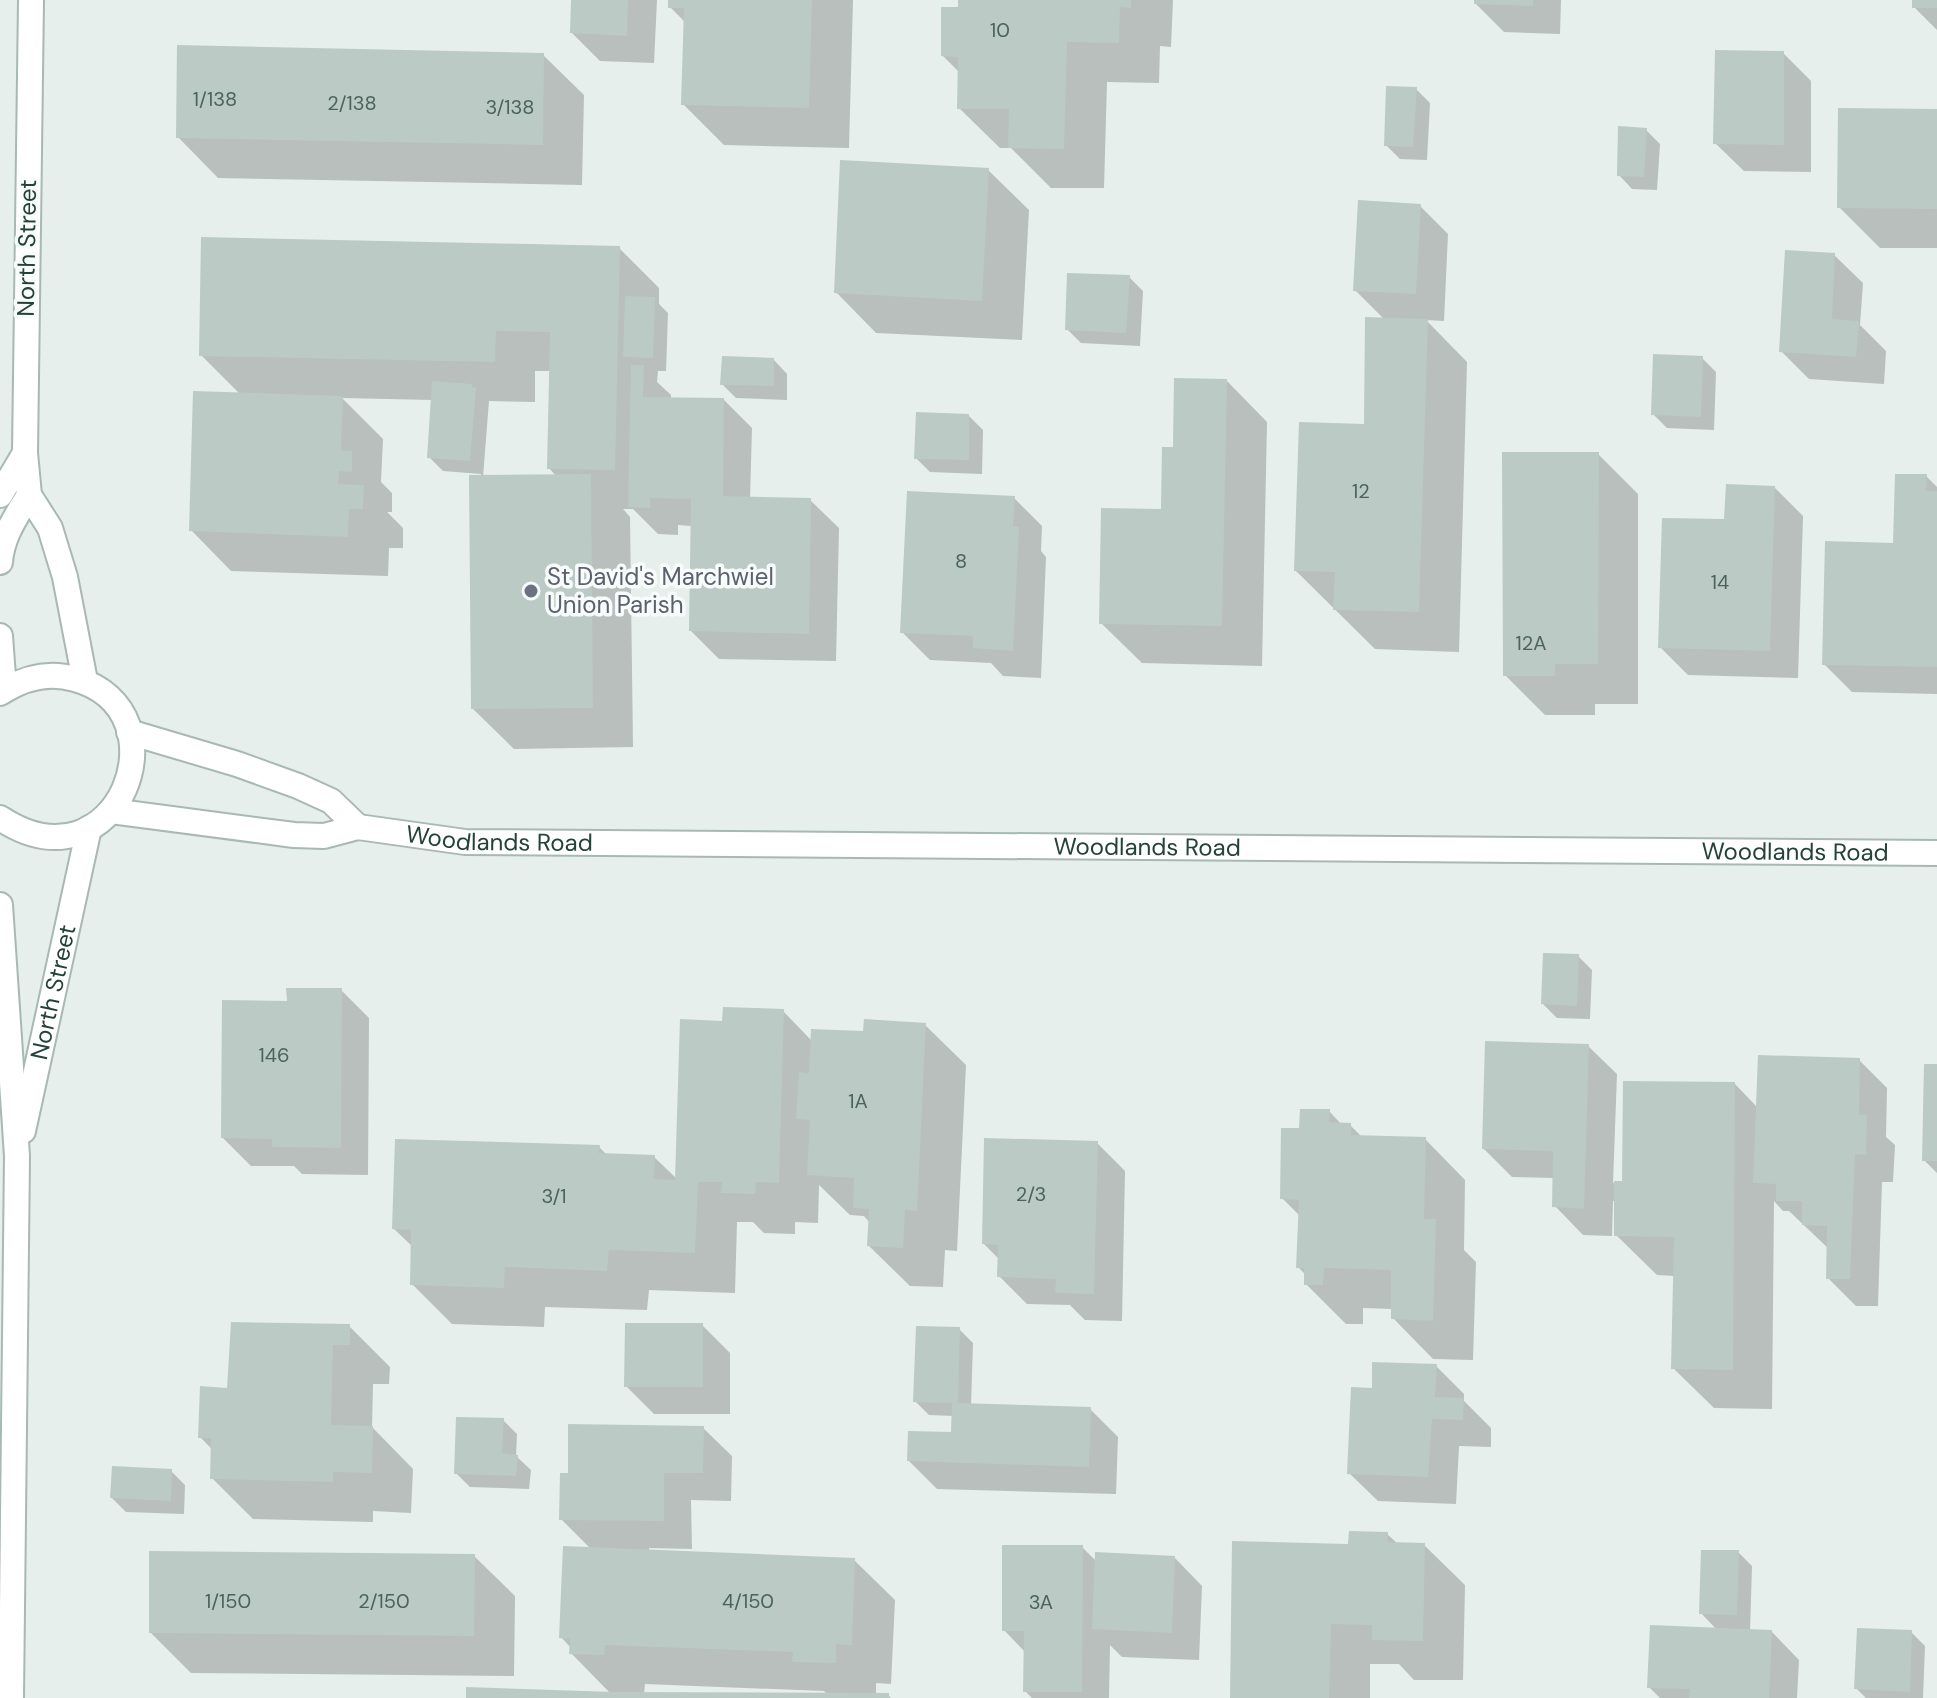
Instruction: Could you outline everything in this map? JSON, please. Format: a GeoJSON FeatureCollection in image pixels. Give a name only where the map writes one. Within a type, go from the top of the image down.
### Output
{"type":"FeatureCollection","features":[{"type":"Feature","properties":{"kind":"street","name":"North Street"},"geometry":{"type":"LineString","coordinates":[[31,0],[25,453],[29,495],[50,528],[65,577],[85,681]]}},
{"type":"Feature","properties":{"kind":"street"},"geometry":{"type":"LineString","coordinates":[[0,495],[25,453]]}},
{"type":"Feature","properties":{"kind":"street"},"geometry":{"type":"LineString","coordinates":[[0,562],[1,547],[29,495]]}},
{"type":"Feature","properties":{"kind":"street"},"geometry":{"type":"LineString","coordinates":[[0,636],[2,692],[23,680],[44,675],[85,681],[105,694],[120,711],[129,732],[133,760],[127,787],[111,811],[89,828],[66,836],[42,837],[19,830],[0,818]]}},
{"type":"Feature","properties":{"kind":"street"},"geometry":{"type":"LineString","coordinates":[[129,732],[298,786],[331,801],[358,827]]}},
{"type":"Feature","properties":{"kind":"street","name":"Woodlands Road"},"geometry":{"type":"LineString","coordinates":[[111,811],[294,835],[324,836],[358,827],[465,842],[1937,853]]}},
{"type":"Feature","properties":{"kind":"street","name":"North Street"},"geometry":{"type":"LineString","coordinates":[[17,1156],[89,828]]}},
{"type":"Feature","properties":{"kind":"street","name":"North Street"},"geometry":{"type":"LineString","coordinates":[[0,905],[17,1156],[11,1698]]}},
{"type":"Feature","properties":{"kind":"building"},"geometry":{"type":"Polygon","coordinates":[[[571,0],[628,0],[627,36],[570,33],[571,0]]]}},
{"type":"Feature","properties":{"kind":"building"},"geometry":{"type":"Polygon","coordinates":[[[668,0],[812,0],[809,108],[681,105],[684,8],[668,8],[668,0]]]}},
{"type":"Feature","properties":{"kind":"building"},"geometry":{"type":"Polygon","coordinates":[[[958,0],[1131,0],[1131,8],[1120,7],[1119,43],[1067,42],[1064,149],[1008,148],[1009,109],[957,109],[958,57],[941,56],[941,7],[958,7],[958,0]]]}},
{"type":"Feature","properties":{"kind":"building"},"geometry":{"type":"Polygon","coordinates":[[[1474,0],[1533,0],[1533,6],[1474,4],[1474,0]]]}},
{"type":"Feature","properties":{"kind":"building"},"geometry":{"type":"Polygon","coordinates":[[[1912,0],[1937,0],[1937,8],[1912,8],[1912,0]]]}},
{"type":"Feature","properties":{"kind":"building"},"geometry":{"type":"Polygon","coordinates":[[[177,45],[544,53],[543,145],[176,138],[177,45]]]}},
{"type":"Feature","properties":{"kind":"building"},"geometry":{"type":"Polygon","coordinates":[[[1715,50],[1784,51],[1784,145],[1713,144],[1715,50]]]}},
{"type":"Feature","properties":{"kind":"building"},"geometry":{"type":"Polygon","coordinates":[[[1386,86],[1417,87],[1413,147],[1384,146],[1386,86]]]}},
{"type":"Feature","properties":{"kind":"building"},"geometry":{"type":"Polygon","coordinates":[[[1838,108],[1937,109],[1937,209],[1837,208],[1838,108]]]}},
{"type":"Feature","properties":{"kind":"building"},"geometry":{"type":"Polygon","coordinates":[[[1618,126],[1647,128],[1644,177],[1617,176],[1618,126]]]}},
{"type":"Feature","properties":{"kind":"building"},"geometry":{"type":"Polygon","coordinates":[[[840,160],[989,168],[982,301],[834,293],[840,160]]]}},
{"type":"Feature","properties":{"kind":"building"},"geometry":{"type":"Polygon","coordinates":[[[1358,200],[1421,204],[1416,294],[1353,291],[1358,200]]]}},
{"type":"Feature","properties":{"kind":"building"},"geometry":{"type":"Polygon","coordinates":[[[201,237],[620,246],[615,470],[547,469],[550,332],[496,331],[495,362],[199,356],[201,237]]]}},
{"type":"Feature","properties":{"kind":"building"},"geometry":{"type":"Polygon","coordinates":[[[1785,250],[1835,253],[1832,319],[1859,321],[1856,357],[1779,352],[1785,250]]]}},
{"type":"Feature","properties":{"kind":"building"},"geometry":{"type":"Polygon","coordinates":[[[1067,273],[1130,275],[1126,333],[1065,330],[1067,273]]]}},
{"type":"Feature","properties":{"kind":"building"},"geometry":{"type":"Polygon","coordinates":[[[625,296],[655,297],[653,358],[623,357],[625,296]]]}},
{"type":"Feature","properties":{"kind":"building"},"geometry":{"type":"Polygon","coordinates":[[[1365,317],[1428,319],[1419,612],[1333,610],[1335,572],[1294,571],[1299,422],[1364,424],[1365,317]]]}},
{"type":"Feature","properties":{"kind":"building"},"geometry":{"type":"Polygon","coordinates":[[[1653,354],[1703,356],[1701,417],[1651,415],[1653,354]]]}},
{"type":"Feature","properties":{"kind":"building"},"geometry":{"type":"Polygon","coordinates":[[[722,356],[774,358],[774,386],[720,385],[722,356]]]}},
{"type":"Feature","properties":{"kind":"building"},"geometry":{"type":"Polygon","coordinates":[[[631,365],[644,365],[643,397],[724,398],[723,496],[811,498],[809,634],[689,631],[691,499],[650,498],[650,508],[628,507],[631,365]]]}},
{"type":"Feature","properties":{"kind":"building"},"geometry":{"type":"Polygon","coordinates":[[[1174,378],[1227,379],[1222,626],[1099,624],[1101,508],[1161,509],[1162,447],[1173,447],[1174,378]]]}},
{"type":"Feature","properties":{"kind":"building"},"geometry":{"type":"Polygon","coordinates":[[[432,381],[472,384],[476,388],[470,461],[427,458],[432,381]]]}},
{"type":"Feature","properties":{"kind":"building"},"geometry":{"type":"Polygon","coordinates":[[[193,391],[343,396],[341,450],[352,451],[352,472],[339,471],[338,484],[364,485],[363,509],[349,509],[348,537],[189,531],[193,391]]]}},
{"type":"Feature","properties":{"kind":"building"},"geometry":{"type":"Polygon","coordinates":[[[916,412],[969,414],[969,460],[914,459],[916,412]]]}},
{"type":"Feature","properties":{"kind":"building"},"geometry":{"type":"Polygon","coordinates":[[[1502,452],[1599,452],[1598,664],[1555,664],[1555,676],[1503,676],[1502,452]]]}},
{"type":"Feature","properties":{"kind":"building","name":"St David's Marchwiel Union Parish"},"geometry":{"type":"Polygon","coordinates":[[[591,474],[593,708],[471,709],[469,475],[591,474]]]}},
{"type":"Feature","properties":{"kind":"building"},"geometry":{"type":"Polygon","coordinates":[[[1895,474],[1927,474],[1926,491],[1937,491],[1937,667],[1822,665],[1825,541],[1893,543],[1895,474]]]}},
{"type":"Feature","properties":{"kind":"building"},"geometry":{"type":"Polygon","coordinates":[[[1726,484],[1775,486],[1770,651],[1658,648],[1662,518],[1724,519],[1726,484]]]}},
{"type":"Feature","properties":{"kind":"building"},"geometry":{"type":"Polygon","coordinates":[[[907,491],[1015,496],[1013,526],[1019,527],[1013,651],[973,648],[973,636],[900,633],[907,491]]]}},
{"type":"Feature","properties":{"kind":"building"},"geometry":{"type":"Polygon","coordinates":[[[1543,953],[1579,954],[1577,1006],[1541,1004],[1543,953]]]}},
{"type":"Feature","properties":{"kind":"building"},"geometry":{"type":"Polygon","coordinates":[[[286,988],[342,988],[341,1148],[272,1147],[272,1139],[221,1138],[222,1000],[287,1001],[286,988]]]}},
{"type":"Feature","properties":{"kind":"building"},"geometry":{"type":"Polygon","coordinates":[[[723,1007],[784,1009],[779,1183],[756,1182],[755,1194],[721,1193],[722,1182],[698,1182],[695,1253],[609,1250],[607,1271],[505,1267],[504,1288],[410,1285],[411,1230],[392,1229],[395,1139],[600,1145],[599,1153],[655,1155],[654,1179],[675,1180],[680,1019],[722,1021],[723,1007]]]}},
{"type":"Feature","properties":{"kind":"building"},"geometry":{"type":"Polygon","coordinates":[[[864,1019],[926,1023],[917,1211],[905,1210],[903,1248],[867,1246],[869,1209],[853,1208],[854,1178],[807,1175],[810,1120],[796,1119],[799,1072],[809,1073],[811,1029],[863,1031],[864,1019]]]}},
{"type":"Feature","properties":{"kind":"building"},"geometry":{"type":"Polygon","coordinates":[[[1485,1041],[1589,1044],[1584,1209],[1552,1207],[1553,1151],[1482,1149],[1485,1041]]]}},
{"type":"Feature","properties":{"kind":"building"},"geometry":{"type":"Polygon","coordinates":[[[1758,1055],[1860,1058],[1859,1115],[1867,1115],[1866,1155],[1855,1154],[1850,1279],[1826,1279],[1827,1226],[1802,1225],[1802,1201],[1776,1201],[1776,1184],[1753,1183],[1758,1055]]]}},
{"type":"Feature","properties":{"kind":"building"},"geometry":{"type":"Polygon","coordinates":[[[1924,1064],[1937,1064],[1937,1161],[1922,1161],[1924,1064]]]}},
{"type":"Feature","properties":{"kind":"building"},"geometry":{"type":"Polygon","coordinates":[[[1623,1081],[1735,1082],[1733,1370],[1671,1369],[1674,1237],[1614,1236],[1614,1181],[1622,1181],[1623,1081]]]}},
{"type":"Feature","properties":{"kind":"building"},"geometry":{"type":"Polygon","coordinates":[[[1300,1109],[1330,1109],[1329,1122],[1351,1123],[1351,1135],[1426,1137],[1424,1219],[1436,1219],[1433,1321],[1391,1319],[1391,1270],[1324,1268],[1323,1285],[1304,1285],[1304,1268],[1296,1268],[1299,1200],[1280,1199],[1281,1128],[1299,1128],[1300,1109]]]}},
{"type":"Feature","properties":{"kind":"building"},"geometry":{"type":"Polygon","coordinates":[[[984,1138],[1098,1141],[1094,1294],[1055,1293],[1056,1279],[997,1277],[998,1245],[982,1244],[984,1138]]]}},
{"type":"Feature","properties":{"kind":"building"},"geometry":{"type":"Polygon","coordinates":[[[231,1322],[350,1324],[350,1345],[333,1345],[331,1425],[373,1426],[372,1473],[333,1472],[333,1482],[210,1479],[211,1438],[198,1438],[200,1386],[227,1388],[231,1322]]]}},
{"type":"Feature","properties":{"kind":"building"},"geometry":{"type":"Polygon","coordinates":[[[625,1323],[703,1323],[703,1387],[624,1387],[625,1323]]]}},
{"type":"Feature","properties":{"kind":"building"},"geometry":{"type":"Polygon","coordinates":[[[916,1326],[960,1327],[958,1403],[1091,1407],[1089,1467],[907,1461],[908,1431],[951,1432],[952,1403],[913,1402],[916,1326]]]}},
{"type":"Feature","properties":{"kind":"building"},"geometry":{"type":"Polygon","coordinates":[[[1372,1362],[1437,1364],[1435,1397],[1464,1398],[1463,1420],[1432,1419],[1428,1477],[1347,1474],[1351,1387],[1372,1388],[1372,1362]]]}},
{"type":"Feature","properties":{"kind":"building"},"geometry":{"type":"Polygon","coordinates":[[[456,1417],[504,1418],[502,1453],[518,1455],[516,1476],[454,1474],[456,1417]]]}},
{"type":"Feature","properties":{"kind":"building"},"geometry":{"type":"Polygon","coordinates":[[[568,1424],[704,1426],[703,1473],[664,1473],[664,1521],[559,1520],[560,1473],[568,1473],[568,1424]]]}},
{"type":"Feature","properties":{"kind":"building"},"geometry":{"type":"Polygon","coordinates":[[[112,1466],[172,1469],[171,1501],[110,1498],[112,1466]]]}},
{"type":"Feature","properties":{"kind":"building"},"geometry":{"type":"Polygon","coordinates":[[[1349,1531],[1388,1532],[1388,1542],[1425,1543],[1423,1641],[1372,1640],[1372,1625],[1331,1624],[1329,1698],[1230,1698],[1232,1541],[1348,1544],[1349,1531]]]}},
{"type":"Feature","properties":{"kind":"building"},"geometry":{"type":"Polygon","coordinates":[[[1002,1545],[1083,1545],[1082,1692],[1023,1692],[1024,1631],[1002,1631],[1002,1545]]]}},
{"type":"Feature","properties":{"kind":"building"},"geometry":{"type":"Polygon","coordinates":[[[563,1546],[855,1558],[852,1645],[836,1644],[836,1663],[792,1662],[793,1652],[605,1645],[604,1655],[569,1654],[570,1639],[559,1638],[563,1546]]]}},
{"type":"Feature","properties":{"kind":"building"},"geometry":{"type":"Polygon","coordinates":[[[1701,1550],[1739,1550],[1737,1615],[1699,1614],[1701,1550]]]}},
{"type":"Feature","properties":{"kind":"building"},"geometry":{"type":"Polygon","coordinates":[[[149,1551],[475,1554],[474,1636],[149,1633],[149,1551]]]}},
{"type":"Feature","properties":{"kind":"building"},"geometry":{"type":"Polygon","coordinates":[[[1095,1552],[1175,1556],[1172,1633],[1092,1629],[1095,1552]]]}},
{"type":"Feature","properties":{"kind":"building"},"geometry":{"type":"Polygon","coordinates":[[[1650,1625],[1772,1630],[1769,1698],[1689,1698],[1690,1689],[1647,1688],[1650,1625]]]}},
{"type":"Feature","properties":{"kind":"building"},"geometry":{"type":"Polygon","coordinates":[[[1857,1628],[1912,1630],[1910,1692],[1854,1689],[1857,1628]]]}},
{"type":"Feature","properties":{"kind":"building"},"geometry":{"type":"Polygon","coordinates":[[[466,1687],[614,1692],[889,1693],[889,1698],[466,1698],[466,1687]]]}},
{"type":"Feature","properties":{"kind":"place","name":"St David's Marchwiel Union Parish"},"geometry":{"type":"Point","coordinates":[531,591]}}]}
